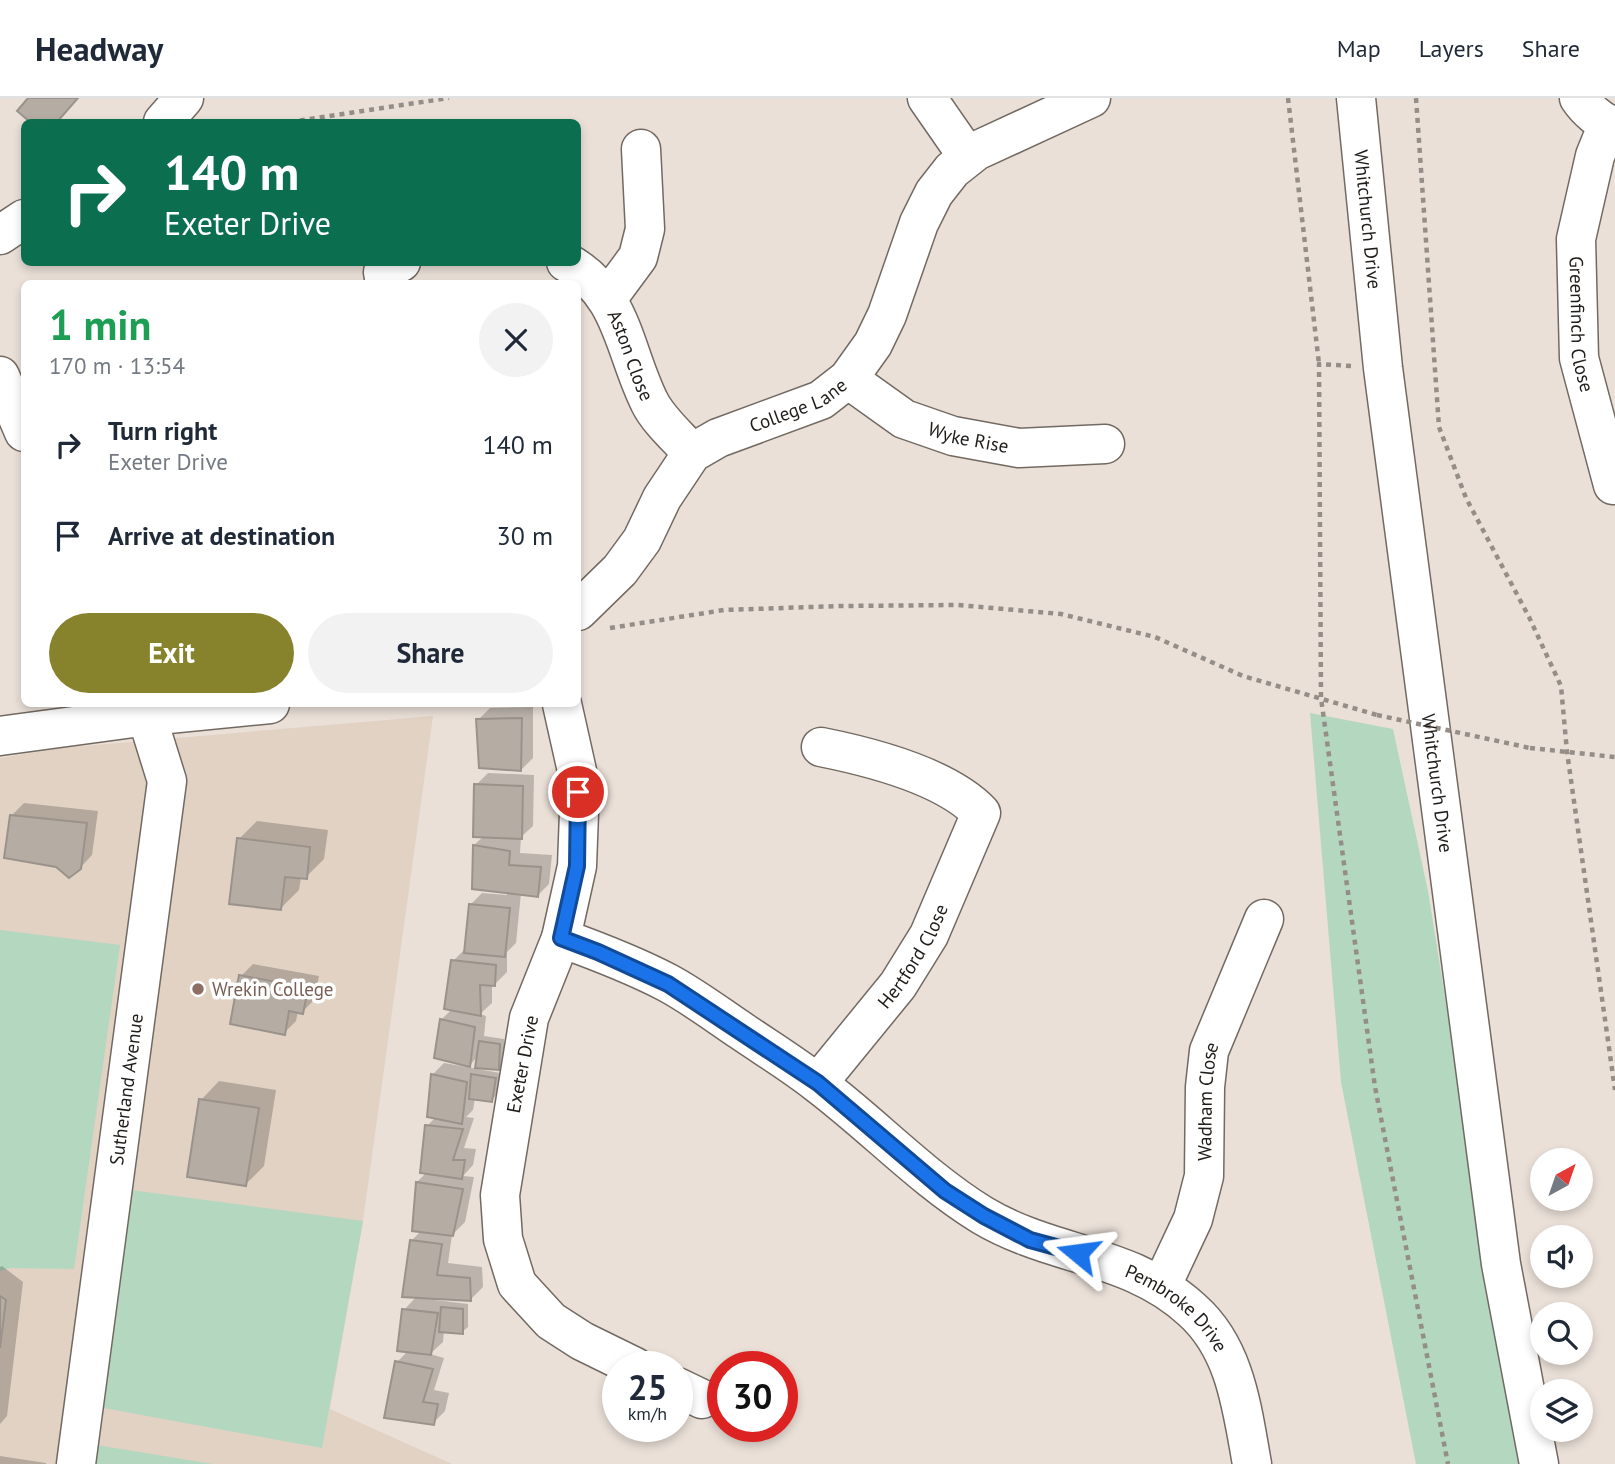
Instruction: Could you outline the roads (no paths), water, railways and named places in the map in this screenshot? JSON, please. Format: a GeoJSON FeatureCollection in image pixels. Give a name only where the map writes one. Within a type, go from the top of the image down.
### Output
{"type":"FeatureCollection","features":[{"type":"Feature","properties":{"kind":"street"},"geometry":{"type":"LineString","coordinates":[[166,119],[184,98]]}},
{"type":"Feature","properties":{"kind":"street"},"geometry":{"type":"LineString","coordinates":[[927,98],[968,157]]}},
{"type":"Feature","properties":{"kind":"street","name":"College Lane"},"geometry":{"type":"LineString","coordinates":[[589,620],[642,540],[662,498],[692,453],[718,438],[821,400],[848,379],[873,344],[887,315],[919,223],[934,193],[953,170],[976,151],[1091,98]]}},
{"type":"Feature","properties":{"kind":"street","name":"Whitchurch Drive"},"geometry":{"type":"LineString","coordinates":[[1356,98],[1383,368],[1501,1264],[1539,1464]]}},
{"type":"Feature","properties":{"kind":"street"},"geometry":{"type":"LineString","coordinates":[[1578,98],[1585,107],[1611,126]]}},
{"type":"Feature","properties":{"kind":"street","name":"Greenfinch Close"},"geometry":{"type":"LineString","coordinates":[[1611,126],[1595,156],[1576,239],[1579,358],[1609,440],[1613,485]]}},
{"type":"Feature","properties":{"kind":"street"},"geometry":{"type":"LineString","coordinates":[[607,299],[638,257],[643,238],[645,229],[641,149]]}},
{"type":"Feature","properties":{"kind":"street"},"geometry":{"type":"LineString","coordinates":[[0,235],[21,221]]}},
{"type":"Feature","properties":{"kind":"street","name":"Aston Close"},"geometry":{"type":"LineString","coordinates":[[572,266],[586,275],[615,310],[651,405],[692,453]]}},
{"type":"Feature","properties":{"kind":"street"},"geometry":{"type":"LineString","coordinates":[[0,376],[21,425]]}},
{"type":"Feature","properties":{"kind":"street","name":"Wyke Rise"},"geometry":{"type":"LineString","coordinates":[[848,379],[904,419],[953,436],[1019,448],[1105,444]]}},
{"type":"Feature","properties":{"kind":"street"},"geometry":{"type":"LineString","coordinates":[[0,736],[146,710],[208,707]]}},
{"type":"Feature","properties":{"kind":"street","name":"Exeter Drive"},"geometry":{"type":"LineString","coordinates":[[563,707],[577,771],[577,866],[561,938],[528,1018],[500,1195],[503,1239],[517,1284],[551,1321],[602,1351]]}},
{"type":"Feature","properties":{"kind":"street","name":"Sutherland Avenue"},"geometry":{"type":"LineString","coordinates":[[76,1464],[167,781],[146,710]]}},
{"type":"Feature","properties":{"kind":"street","name":"Hertford Close"},"geometry":{"type":"LineString","coordinates":[[818,1083],[898,985],[917,955],[929,935],[981,813],[967,799],[935,783],[869,757],[821,747]]}},
{"type":"Feature","properties":{"kind":"street","name":"Wadham Close"},"geometry":{"type":"LineString","coordinates":[[1162,1285],[1193,1219],[1205,1176],[1205,1087],[1209,1051],[1264,919]]}},
{"type":"Feature","properties":{"kind":"street","name":"Pembroke Drive"},"geometry":{"type":"LineString","coordinates":[[561,938],[668,984],[818,1083],[945,1191],[984,1216],[1030,1240],[1125,1267],[1162,1285],[1194,1311],[1223,1348],[1239,1391],[1252,1464]]}},
{"type":"Feature","properties":{"kind":"place","name":"Wrekin College"},"geometry":{"type":"Point","coordinates":[198,989]}}]}
